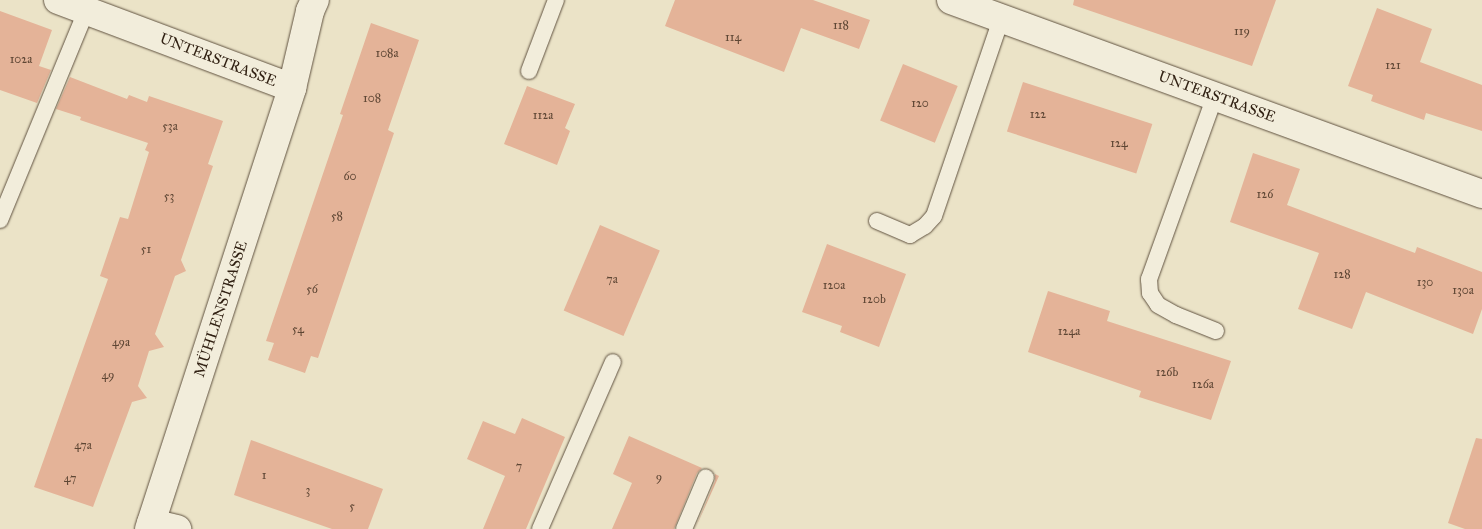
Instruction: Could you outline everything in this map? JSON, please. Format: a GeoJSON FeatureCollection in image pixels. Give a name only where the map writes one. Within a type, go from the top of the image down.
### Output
{"type":"FeatureCollection","features":[{"type":"Feature","properties":{"kind":"street","name":"UNTERSTRASSE"},"geometry":{"type":"LineString","coordinates":[[58,0],[292,88],[310,11],[315,0]]}},
{"type":"Feature","properties":{"kind":"street","name":"UNTERSTRASSE"},"geometry":{"type":"LineString","coordinates":[[962,2],[1001,19],[1482,194]]}},
{"type":"Feature","properties":{"kind":"street","name":"MÜHLENSTRASSE"},"geometry":{"type":"LineString","coordinates":[[159,527],[292,88]]}},
{"type":"Feature","properties":{"kind":"lane"},"geometry":{"type":"LineString","coordinates":[[529,71],[556,0]]}},
{"type":"Feature","properties":{"kind":"lane"},"geometry":{"type":"LineString","coordinates":[[0,220],[86,10]]}},
{"type":"Feature","properties":{"kind":"lane"},"geometry":{"type":"LineString","coordinates":[[877,221],[910,234],[926,226],[934,216],[1001,19]]}},
{"type":"Feature","properties":{"kind":"lane"},"geometry":{"type":"LineString","coordinates":[[1215,96],[1149,279],[1150,293],[1158,305],[1176,315],[1216,331]]}},
{"type":"Feature","properties":{"kind":"lane"},"geometry":{"type":"LineString","coordinates":[[540,529],[613,362]]}},
{"type":"Feature","properties":{"kind":"lane"},"geometry":{"type":"LineString","coordinates":[[684,529],[706,477]]}},
{"type":"Feature","properties":{"kind":"building"},"geometry":{"type":"Polygon","coordinates":[[[675,0],[813,0],[870,20],[859,49],[801,28],[784,72],[665,26],[675,0]]]}},
{"type":"Feature","properties":{"kind":"building"},"geometry":{"type":"Polygon","coordinates":[[[1074,0],[1276,0],[1252,66],[1073,5],[1074,0]]]}},
{"type":"Feature","properties":{"kind":"building"},"geometry":{"type":"Polygon","coordinates":[[[1377,8],[1432,29],[1420,62],[1482,85],[1482,131],[1426,113],[1424,120],[1371,101],[1373,95],[1348,86],[1377,8]]]}},
{"type":"Feature","properties":{"kind":"building"},"geometry":{"type":"Polygon","coordinates":[[[0,11],[52,30],[39,66],[51,70],[37,103],[0,90],[0,11]]]}},
{"type":"Feature","properties":{"kind":"building"},"geometry":{"type":"Polygon","coordinates":[[[371,23],[419,40],[388,130],[394,133],[318,358],[311,356],[305,373],[268,360],[274,343],[266,341],[343,115],[340,114],[371,23]]]}},
{"type":"Feature","properties":{"kind":"building"},"geometry":{"type":"Polygon","coordinates":[[[903,64],[958,86],[935,143],[880,121],[903,64]]]}},
{"type":"Feature","properties":{"kind":"building"},"geometry":{"type":"Polygon","coordinates":[[[70,77],[127,99],[129,95],[147,102],[149,96],[223,121],[208,164],[213,166],[181,260],[186,271],[175,276],[155,334],[164,347],[149,351],[138,386],[147,398],[132,402],[93,507],[34,487],[108,279],[100,276],[120,217],[128,219],[149,152],[145,150],[148,143],[80,120],[81,117],[56,109],[70,77]]]}},
{"type":"Feature","properties":{"kind":"building"},"geometry":{"type":"Polygon","coordinates":[[[1023,82],[1152,124],[1136,173],[1007,131],[1023,82]]]}},
{"type":"Feature","properties":{"kind":"building"},"geometry":{"type":"Polygon","coordinates":[[[527,86],[575,104],[565,128],[570,131],[557,165],[504,144],[527,86]]]}},
{"type":"Feature","properties":{"kind":"building"},"geometry":{"type":"Polygon","coordinates":[[[1253,153],[1300,169],[1287,205],[1415,253],[1417,247],[1482,272],[1482,309],[1473,334],[1366,292],[1352,329],[1298,309],[1319,253],[1230,222],[1253,153]]]}},
{"type":"Feature","properties":{"kind":"building"},"geometry":{"type":"Polygon","coordinates":[[[600,225],[660,250],[623,336],[564,311],[600,225]]]}},
{"type":"Feature","properties":{"kind":"building"},"geometry":{"type":"Polygon","coordinates":[[[827,244],[906,274],[879,347],[840,332],[842,326],[802,312],[827,244]]]}},
{"type":"Feature","properties":{"kind":"building"},"geometry":{"type":"Polygon","coordinates":[[[1048,291],[1110,311],[1107,321],[1231,361],[1211,420],[1139,397],[1141,391],[1028,352],[1048,291]]]}},
{"type":"Feature","properties":{"kind":"building"},"geometry":{"type":"Polygon","coordinates":[[[522,418],[565,437],[526,529],[483,529],[505,476],[467,459],[483,421],[515,434],[522,418]]]}},
{"type":"Feature","properties":{"kind":"building"},"geometry":{"type":"Polygon","coordinates":[[[629,436],[702,468],[697,473],[674,529],[612,529],[632,483],[613,474],[629,436]]]}},
{"type":"Feature","properties":{"kind":"building"},"geometry":{"type":"Polygon","coordinates":[[[1476,438],[1482,439],[1482,529],[1465,529],[1448,523],[1476,438]]]}},
{"type":"Feature","properties":{"kind":"building"},"geometry":{"type":"Polygon","coordinates":[[[251,440],[383,489],[368,529],[332,529],[234,495],[251,440]]]}},
{"type":"Feature","properties":{"kind":"building"},"geometry":{"type":"Polygon","coordinates":[[[715,474],[719,476],[695,529],[715,481],[715,474]]]}}]}
